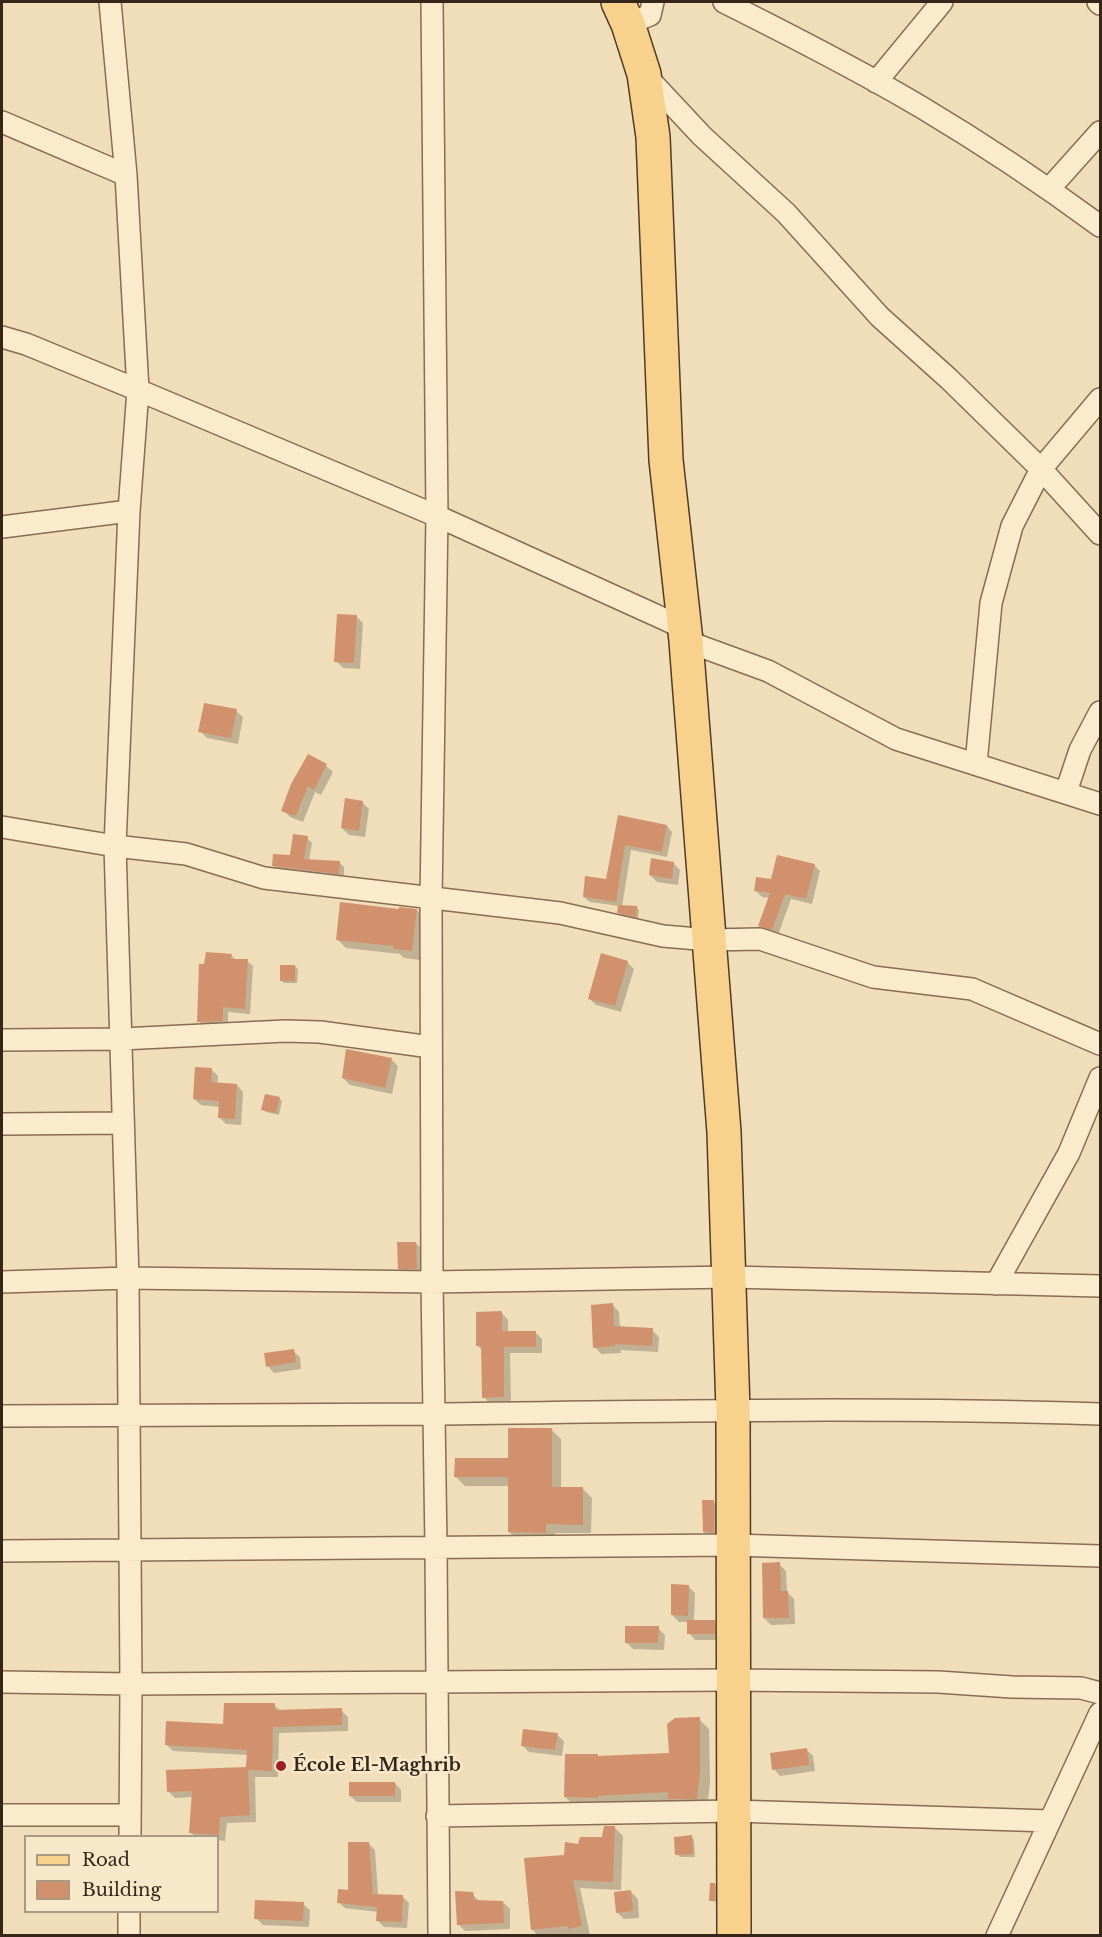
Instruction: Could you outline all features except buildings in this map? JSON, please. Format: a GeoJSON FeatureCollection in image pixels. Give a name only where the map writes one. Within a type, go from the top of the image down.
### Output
{"type":"FeatureCollection","features":[{"type":"Feature","properties":{"kind":"main road"},"geometry":{"type":"LineString","coordinates":[[623,13],[644,74],[653,136],[666,460],[685,635],[724,1132],[734,1410],[732,1545],[734,1935]]}},
{"type":"Feature","properties":{"kind":"street"},"geometry":{"type":"LineString","coordinates":[[110,2],[126,175],[138,390],[129,511],[115,846],[128,1278],[130,1835]]}},
{"type":"Feature","properties":{"kind":"street"},"geometry":{"type":"LineString","coordinates":[[432,2],[437,516],[431,1047],[439,1935]]}},
{"type":"Feature","properties":{"kind":"street"},"geometry":{"type":"LineString","coordinates":[[623,13],[650,15],[653,2]]}},
{"type":"Feature","properties":{"kind":"street"},"geometry":{"type":"LineString","coordinates":[[724,2],[801,40],[921,107],[1101,226]]}},
{"type":"Feature","properties":{"kind":"street"},"geometry":{"type":"LineString","coordinates":[[876,82],[942,2]]}},
{"type":"Feature","properties":{"kind":"street"},"geometry":{"type":"LineString","coordinates":[[644,74],[702,136],[786,213],[880,317],[949,379],[1041,469],[1101,534]]}},
{"type":"Feature","properties":{"kind":"street"},"geometry":{"type":"LineString","coordinates":[[2,122],[126,175]]}},
{"type":"Feature","properties":{"kind":"street"},"geometry":{"type":"LineString","coordinates":[[1048,189],[1101,132]]}},
{"type":"Feature","properties":{"kind":"street"},"geometry":{"type":"LineString","coordinates":[[2,337],[26,344],[138,390],[437,516],[685,635],[768,671],[896,739],[1101,804]]}},
{"type":"Feature","properties":{"kind":"street"},"geometry":{"type":"LineString","coordinates":[[976,764],[991,603],[1012,526],[1041,469],[1101,399]]}},
{"type":"Feature","properties":{"kind":"street"},"geometry":{"type":"LineString","coordinates":[[2,527],[129,511]]}},
{"type":"Feature","properties":{"kind":"street"},"geometry":{"type":"LineString","coordinates":[[1066,792],[1080,750],[1101,712]]}},
{"type":"Feature","properties":{"kind":"street"},"geometry":{"type":"LineString","coordinates":[[2,827],[115,846],[186,854],[264,878],[560,913],[663,936],[709,940],[760,939],[873,977],[972,989],[1101,1044]]}},
{"type":"Feature","properties":{"kind":"street"},"geometry":{"type":"LineString","coordinates":[[2,1040],[121,1039],[285,1031],[320,1032],[431,1047]]}},
{"type":"Feature","properties":{"kind":"street"},"geometry":{"type":"LineString","coordinates":[[996,1284],[1069,1153],[1101,1078]]}},
{"type":"Feature","properties":{"kind":"street"},"geometry":{"type":"LineString","coordinates":[[2,1124],[123,1123]]}},
{"type":"Feature","properties":{"kind":"street"},"geometry":{"type":"LineString","coordinates":[[2,1282],[128,1278],[432,1282],[730,1277],[1101,1286]]}},
{"type":"Feature","properties":{"kind":"street"},"geometry":{"type":"LineString","coordinates":[[2,1416],[734,1410],[963,1410],[1101,1414]]}},
{"type":"Feature","properties":{"kind":"street"},"geometry":{"type":"LineString","coordinates":[[2,1551],[732,1545],[1101,1556]]}},
{"type":"Feature","properties":{"kind":"street"},"geometry":{"type":"LineString","coordinates":[[2,1682],[131,1684],[732,1680],[938,1682],[1012,1687],[1081,1688],[1101,1693]]}},
{"type":"Feature","properties":{"kind":"street"},"geometry":{"type":"LineString","coordinates":[[997,1935],[1101,1713]]}},
{"type":"Feature","properties":{"kind":"street"},"geometry":{"type":"LineString","coordinates":[[437,1816],[734,1811],[1050,1821]]}},
{"type":"Feature","properties":{"kind":"street"},"geometry":{"type":"LineString","coordinates":[[2,1815],[130,1815]]}},
{"type":"Feature","properties":{"kind":"street"},"geometry":{"type":"LineString","coordinates":[[129,1913],[129,1935]]}},
{"type":"Feature","properties":{"kind":"place","name":"École El-Maghrib"},"geometry":{"type":"Point","coordinates":[281,1766]}}]}
